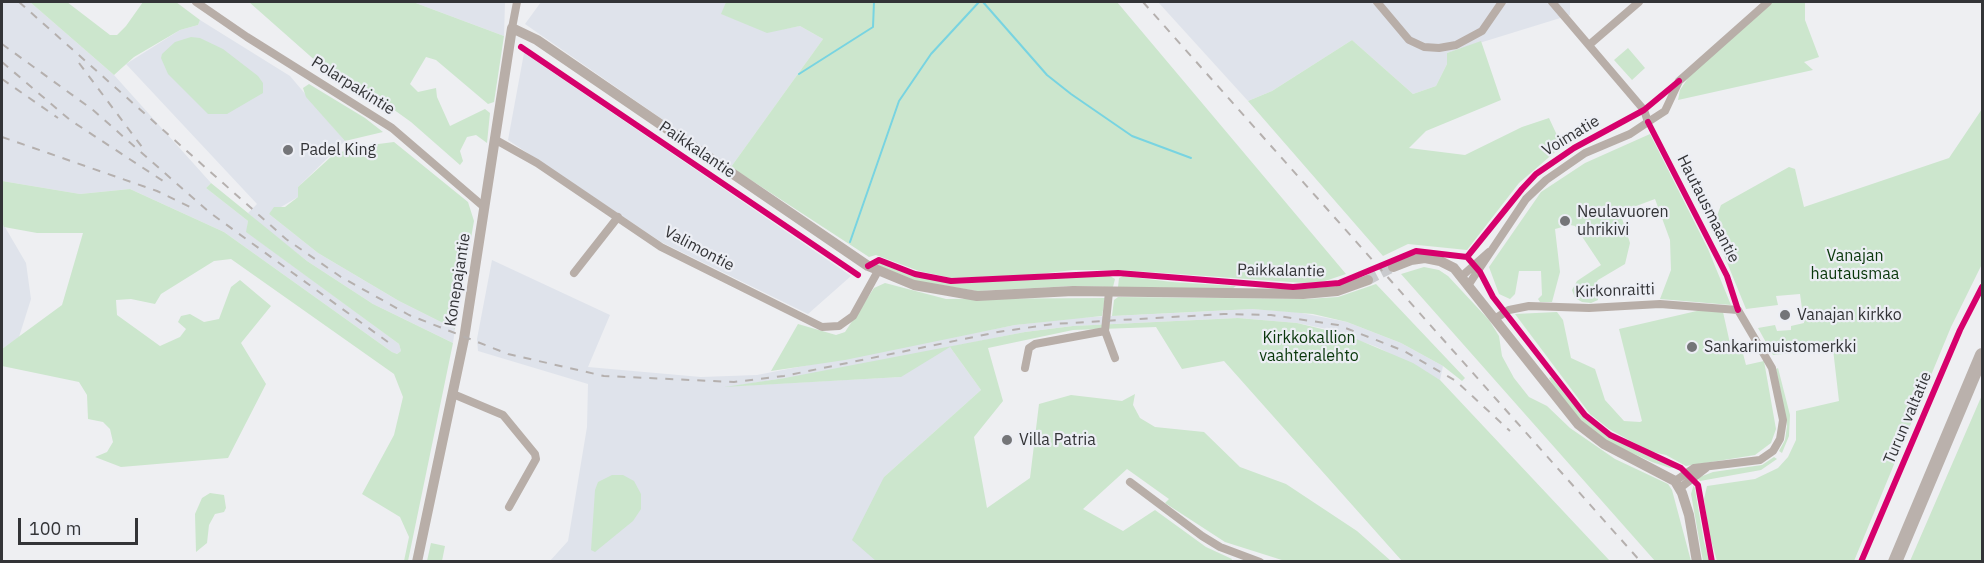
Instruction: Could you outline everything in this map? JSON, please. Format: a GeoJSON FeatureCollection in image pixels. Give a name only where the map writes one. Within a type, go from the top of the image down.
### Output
{"type":"FeatureCollection","features":[{"type":"Feature","properties":{"kind":"highway"},"geometry":{"type":"LineString","coordinates":[[1897,556],[1983,355]]}},
{"type":"Feature","properties":{"kind":"street","name":"Polarpakintie"},"geometry":{"type":"LineString","coordinates":[[196,2],[392,128],[484,207]]}},
{"type":"Feature","properties":{"kind":"street","name":"Konepajantie"},"geometry":{"type":"LineString","coordinates":[[417,561],[475,278],[517,2]]}},
{"type":"Feature","properties":{"kind":"street"},"geometry":{"type":"LineString","coordinates":[[1377,2],[1409,40],[1424,47],[1439,48],[1456,45],[1482,31],[1502,2]]}},
{"type":"Feature","properties":{"kind":"street"},"geometry":{"type":"LineString","coordinates":[[1552,2],[1644,110],[1648,122]]}},
{"type":"Feature","properties":{"kind":"street"},"geometry":{"type":"LineString","coordinates":[[1589,45],[1639,2]]}},
{"type":"Feature","properties":{"kind":"street","name":"Voimatie"},"geometry":{"type":"LineString","coordinates":[[1466,280],[1483,266],[1489,251],[1526,200],[1546,180],[1585,153],[1630,134],[1665,111],[1679,81],[1768,2]]}},
{"type":"Feature","properties":{"kind":"street","name":"Paikkalantie"},"geometry":{"type":"LineString","coordinates":[[512,28],[537,40],[878,271],[914,285],[977,296],[1052,291],[1313,294],[1343,290],[1368,280]]}},
{"type":"Feature","properties":{"kind":"street","name":"Valimontie"},"geometry":{"type":"LineString","coordinates":[[496,140],[537,163],[661,247],[822,327],[839,326],[853,316],[878,271]]}},
{"type":"Feature","properties":{"kind":"street"},"geometry":{"type":"LineString","coordinates":[[574,273],[618,217]]}},
{"type":"Feature","properties":{"kind":"street"},"geometry":{"type":"LineString","coordinates":[[1393,267],[1415,259],[1429,259],[1450,266],[1466,280],[1578,424],[1604,444],[1668,475],[1677,485],[1689,515],[1697,561]]}},
{"type":"Feature","properties":{"kind":"street"},"geometry":{"type":"LineString","coordinates":[[1109,292],[1106,331],[1115,358]]}},
{"type":"Feature","properties":{"kind":"street","name":"Kirkonraitti"},"geometry":{"type":"LineString","coordinates":[[1496,318],[1509,310],[1530,306],[1589,308],[1660,304],[1738,310],[1772,368],[1783,427],[1776,447],[1760,460],[1708,467],[1677,485]]}},
{"type":"Feature","properties":{"kind":"street"},"geometry":{"type":"LineString","coordinates":[[1024,368],[1029,348],[1035,344],[1106,331]]}},
{"type":"Feature","properties":{"kind":"street"},"geometry":{"type":"LineString","coordinates":[[453,394],[503,415],[535,454],[536,459],[509,507]]}},
{"type":"Feature","properties":{"kind":"street"},"geometry":{"type":"LineString","coordinates":[[1130,482],[1220,547],[1260,561]]}},
{"type":"Feature","properties":{"kind":"shaded area"},"geometry":{"type":"Polygon","coordinates":[[[2,2],[30,2],[114,75],[211,183],[206,188],[248,221],[247,232],[399,344],[401,351],[397,354],[392,352],[224,232],[130,189],[80,194],[2,181],[2,2]]]}},
{"type":"Feature","properties":{"kind":"shaded area"},"geometry":{"type":"Polygon","coordinates":[[[413,2],[505,2],[504,36],[413,2]]]}},
{"type":"Feature","properties":{"kind":"shaded area"},"geometry":{"type":"Polygon","coordinates":[[[541,2],[726,2],[722,14],[767,32],[800,26],[823,39],[731,167],[525,24],[541,2]]]}},
{"type":"Feature","properties":{"kind":"shaded area"},"geometry":{"type":"Polygon","coordinates":[[[1158,2],[1570,2],[1570,15],[1447,53],[1447,64],[1436,86],[1413,94],[1352,40],[1272,91],[1248,101],[1158,2]]]}},
{"type":"Feature","properties":{"kind":"shaded area"},"geometry":{"type":"Polygon","coordinates":[[[200,20],[290,76],[345,141],[298,187],[298,197],[269,214],[318,253],[399,301],[455,329],[453,343],[373,304],[307,261],[261,225],[248,213],[257,204],[126,64],[180,30],[198,25],[200,20]]]}},
{"type":"Feature","properties":{"kind":"shaded area"},"geometry":{"type":"Polygon","coordinates":[[[524,53],[851,276],[808,314],[661,242],[508,140],[524,53]]]}},
{"type":"Feature","properties":{"kind":"shaded area"},"geometry":{"type":"Polygon","coordinates":[[[2,222],[26,263],[31,299],[19,337],[2,349],[2,222]]]}},
{"type":"Feature","properties":{"kind":"shaded area"},"geometry":{"type":"Polygon","coordinates":[[[492,260],[610,315],[588,367],[701,377],[757,375],[1015,325],[1073,318],[1252,309],[1296,312],[1347,322],[1401,343],[1443,366],[1440,380],[1377,347],[1327,329],[1297,323],[1238,318],[1073,326],[1025,332],[950,347],[981,390],[884,477],[877,561],[549,562],[568,541],[587,427],[588,384],[478,351],[477,339],[492,260]],[[901,377],[785,378],[735,386],[901,377]]]}},
{"type":"Feature","properties":{"kind":"green space"},"geometry":{"type":"Polygon","coordinates":[[[30,2],[67,2],[110,35],[117,35],[126,26],[143,2],[176,2],[200,20],[198,25],[180,30],[134,57],[114,75],[30,2]]]}},
{"type":"Feature","properties":{"kind":"green space"},"geometry":{"type":"Polygon","coordinates":[[[249,2],[413,2],[504,36],[494,102],[488,104],[436,60],[426,57],[410,84],[418,92],[436,88],[437,97],[450,126],[485,109],[490,113],[487,143],[476,135],[467,137],[460,151],[463,161],[460,165],[411,122],[358,84],[318,63],[249,2]]]}},
{"type":"Feature","properties":{"kind":"green space"},"geometry":{"type":"Polygon","coordinates":[[[726,2],[1117,2],[1346,274],[1322,282],[1304,283],[1122,270],[1074,270],[1029,275],[951,278],[919,271],[876,255],[869,257],[731,167],[823,39],[800,26],[767,33],[721,14],[726,2]]]}},
{"type":"Feature","properties":{"kind":"green space"},"geometry":{"type":"Polygon","coordinates":[[[1773,2],[1805,2],[1805,20],[1819,57],[1804,62],[1813,70],[1678,100],[1680,90],[1690,75],[1688,75],[1773,2]]]}},
{"type":"Feature","properties":{"kind":"green space"},"geometry":{"type":"Polygon","coordinates":[[[191,37],[200,38],[223,49],[258,76],[263,83],[263,93],[227,114],[208,114],[168,74],[161,58],[162,54],[175,42],[191,37]]]}},
{"type":"Feature","properties":{"kind":"green space"},"geometry":{"type":"Polygon","coordinates":[[[1352,40],[1413,94],[1436,86],[1447,64],[1447,53],[1481,41],[1501,100],[1426,131],[1409,148],[1465,155],[1522,127],[1549,118],[1562,146],[1519,183],[1467,250],[1408,244],[1383,256],[1248,101],[1272,91],[1352,40]]]}},
{"type":"Feature","properties":{"kind":"green space"},"geometry":{"type":"Polygon","coordinates":[[[1628,48],[1645,68],[1632,80],[1614,60],[1628,48]]]}},
{"type":"Feature","properties":{"kind":"green space"},"geometry":{"type":"Polygon","coordinates":[[[309,84],[365,118],[383,132],[345,141],[306,97],[303,88],[309,84]]]}},
{"type":"Feature","properties":{"kind":"green space","name":"Vanajan hautausmaa"},"geometry":{"type":"Polygon","coordinates":[[[1982,109],[1982,264],[1951,327],[1854,561],[1717,561],[1709,533],[1704,499],[1707,486],[1755,479],[1778,468],[1788,457],[1796,440],[1796,411],[1839,401],[1833,349],[1773,355],[1758,328],[1775,325],[1777,331],[1791,330],[1791,326],[1804,323],[1800,294],[1776,296],[1778,305],[1746,309],[1717,238],[1714,224],[1721,205],[1789,167],[1795,169],[1804,207],[1949,158],[1982,109]]]}},
{"type":"Feature","properties":{"kind":"green space"},"geometry":{"type":"Polygon","coordinates":[[[1650,134],[1708,249],[1731,305],[1660,299],[1671,270],[1670,240],[1655,199],[1620,212],[1630,243],[1625,264],[1595,284],[1598,300],[1591,303],[1582,302],[1575,298],[1572,290],[1577,281],[1601,265],[1575,226],[1570,225],[1555,229],[1560,272],[1552,302],[1540,302],[1538,299],[1542,295],[1541,271],[1519,271],[1515,294],[1510,299],[1499,294],[1489,267],[1541,192],[1585,163],[1650,134]]]}},
{"type":"Feature","properties":{"kind":"green space"},"geometry":{"type":"Polygon","coordinates":[[[394,142],[468,202],[474,221],[455,329],[399,301],[318,253],[269,214],[274,207],[285,207],[298,197],[298,187],[333,155],[355,147],[394,142]]]}},
{"type":"Feature","properties":{"kind":"green space"},"geometry":{"type":"Polygon","coordinates":[[[2,181],[80,194],[130,189],[224,232],[392,352],[397,354],[401,351],[399,344],[246,232],[248,221],[206,188],[211,183],[307,261],[373,304],[453,343],[408,561],[404,561],[409,537],[400,517],[362,494],[394,435],[403,397],[394,374],[231,259],[214,261],[161,294],[155,304],[131,299],[116,300],[117,315],[160,346],[180,337],[186,329],[178,322],[181,316],[190,314],[204,322],[219,319],[231,287],[240,280],[271,306],[241,343],[266,384],[228,458],[121,467],[95,457],[107,452],[113,442],[110,429],[103,422],[88,419],[87,395],[79,382],[2,366],[2,349],[62,305],[83,233],[37,233],[4,227],[2,181]]]}},
{"type":"Feature","properties":{"kind":"green space"},"geometry":{"type":"Polygon","coordinates":[[[882,263],[917,276],[959,284],[1078,275],[1110,276],[1115,279],[1113,287],[1072,286],[977,291],[916,281],[875,264],[882,263]]]}},
{"type":"Feature","properties":{"kind":"green space"},"geometry":{"type":"Polygon","coordinates":[[[1424,267],[1439,270],[1448,276],[1489,320],[1499,336],[1502,356],[1514,378],[1529,397],[1547,406],[1570,428],[1615,459],[1668,484],[1672,490],[1691,561],[1655,561],[1401,274],[1424,267]]]}},
{"type":"Feature","properties":{"kind":"green space"},"geometry":{"type":"Polygon","coordinates":[[[1123,276],[1236,286],[1232,289],[1118,287],[1119,278],[1123,276]]]}},
{"type":"Feature","properties":{"kind":"green space"},"geometry":{"type":"Polygon","coordinates":[[[885,283],[946,299],[1105,298],[1102,316],[1015,325],[845,360],[771,371],[798,324],[836,335],[845,332],[874,288],[885,283]]]}},
{"type":"Feature","properties":{"kind":"green space"},"geometry":{"type":"Polygon","coordinates":[[[1376,284],[1465,378],[1462,381],[1443,366],[1401,343],[1347,322],[1313,314],[1252,309],[1112,316],[1114,300],[1118,297],[1307,299],[1338,297],[1376,284]]]}},
{"type":"Feature","properties":{"kind":"green space"},"geometry":{"type":"Polygon","coordinates":[[[1701,310],[1723,312],[1731,348],[1741,346],[1746,365],[1764,361],[1776,429],[1771,443],[1755,455],[1686,466],[1666,455],[1649,451],[1609,429],[1590,414],[1515,314],[1557,312],[1563,320],[1571,358],[1595,369],[1605,400],[1624,421],[1640,422],[1642,421],[1619,329],[1701,310]]]}},
{"type":"Feature","properties":{"kind":"green space","name":"Kirkkokallion vaahteralehto"},"geometry":{"type":"Polygon","coordinates":[[[1238,318],[1297,323],[1347,335],[1413,363],[1440,380],[1610,561],[1402,561],[1224,361],[1182,369],[1156,327],[1073,330],[988,348],[1003,401],[974,437],[987,508],[1030,478],[1039,404],[1071,395],[1122,401],[1135,394],[1133,405],[1140,418],[1155,427],[1204,432],[1240,467],[1286,484],[1357,531],[1391,561],[1285,561],[1225,542],[1165,503],[1169,499],[1127,469],[1083,509],[1123,531],[1155,510],[1206,547],[1232,559],[1231,561],[876,561],[852,540],[884,477],[981,390],[950,347],[901,377],[724,387],[785,378],[1025,332],[1073,326],[1238,318]]]}},
{"type":"Feature","properties":{"kind":"green space"},"geometry":{"type":"Polygon","coordinates":[[[1778,368],[1790,415],[1789,436],[1782,453],[1779,451],[1785,440],[1787,426],[1776,369],[1778,368]]]}},
{"type":"Feature","properties":{"kind":"green space"},"geometry":{"type":"Polygon","coordinates":[[[1551,377],[1583,416],[1597,428],[1639,452],[1677,468],[1652,462],[1614,445],[1585,426],[1559,396],[1549,378],[1551,377]]]}},
{"type":"Feature","properties":{"kind":"green space"},"geometry":{"type":"Polygon","coordinates":[[[1982,395],[1982,561],[1910,561],[1982,395]]]}},
{"type":"Feature","properties":{"kind":"green space"},"geometry":{"type":"Polygon","coordinates":[[[1774,457],[1777,459],[1761,470],[1700,481],[1697,478],[1713,472],[1762,465],[1774,457]]]}},
{"type":"Feature","properties":{"kind":"green space"},"geometry":{"type":"Polygon","coordinates":[[[612,475],[623,475],[634,481],[641,494],[641,509],[633,521],[595,552],[591,550],[595,490],[598,482],[612,475]]]}},
{"type":"Feature","properties":{"kind":"green space"},"geometry":{"type":"Polygon","coordinates":[[[1694,484],[1704,542],[1710,561],[1703,561],[1691,494],[1694,484]]]}},
{"type":"Feature","properties":{"kind":"green space"},"geometry":{"type":"Polygon","coordinates":[[[210,493],[224,495],[226,508],[224,512],[215,514],[209,525],[207,543],[196,552],[195,514],[202,498],[210,493]]]}},
{"type":"Feature","properties":{"kind":"green space"},"geometry":{"type":"Polygon","coordinates":[[[431,543],[445,546],[442,561],[427,561],[431,543]]]}},
{"type":"Feature","properties":{"kind":"waterway"},"geometry":{"type":"LineString","coordinates":[[799,74],[873,27],[874,2]]}},
{"type":"Feature","properties":{"kind":"waterway"},"geometry":{"type":"LineString","coordinates":[[850,242],[899,101],[931,54],[979,2]]}},
{"type":"Feature","properties":{"kind":"waterway"},"geometry":{"type":"LineString","coordinates":[[983,2],[1047,75],[1071,94],[1132,136],[1191,158]]}},
{"type":"Feature","properties":{"kind":"tunnel"},"geometry":{"type":"LineString","coordinates":[[1368,280],[1393,267]]}},
{"type":"Feature","properties":{"kind":"railway"},"geometry":{"type":"LineString","coordinates":[[19,2],[286,239],[341,277],[409,315],[508,354],[604,376],[734,382],[784,376],[998,332],[1053,324],[1224,314],[1271,315],[1338,325],[1404,351],[1456,381],[1510,431]]}},
{"type":"Feature","properties":{"kind":"railway"},"geometry":{"type":"LineString","coordinates":[[1143,2],[1641,562]]}},
{"type":"Feature","properties":{"kind":"railway"},"geometry":{"type":"LineString","coordinates":[[2,44],[93,110],[209,212],[392,345]]}},
{"type":"Feature","properties":{"kind":"railway"},"geometry":{"type":"LineString","coordinates":[[2,62],[70,120],[163,181]]}},
{"type":"Feature","properties":{"kind":"railway"},"geometry":{"type":"LineString","coordinates":[[79,63],[142,147]]}},
{"type":"Feature","properties":{"kind":"railway"},"geometry":{"type":"LineString","coordinates":[[2,79],[58,118]]}},
{"type":"Feature","properties":{"kind":"railway"},"geometry":{"type":"LineString","coordinates":[[2,137],[157,191],[196,210]]}},
{"type":"Feature","properties":{"kind":"cycle path"},"geometry":{"type":"LineString","coordinates":[[521,47],[858,275]]}},
{"type":"Feature","properties":{"kind":"cycle path"},"geometry":{"type":"LineString","coordinates":[[1467,257],[1536,174],[1574,148],[1644,110],[1679,81]]}},
{"type":"Feature","properties":{"kind":"cycle path","name":"Hautausmaantie"},"geometry":{"type":"LineString","coordinates":[[1648,122],[1727,276],[1738,310]]}},
{"type":"Feature","properties":{"kind":"cycle path"},"geometry":{"type":"LineString","coordinates":[[868,266],[879,260],[915,274],[951,281],[1118,273],[1293,287],[1339,283],[1416,251],[1467,257],[1480,272],[1493,297],[1585,415],[1610,435],[1681,468],[1698,485],[1712,562]]}},
{"type":"Feature","properties":{"kind":"cycle path","name":"Turun valtatie"},"geometry":{"type":"LineString","coordinates":[[1861,562],[1960,330],[1982,287]]}},
{"type":"Feature","properties":{"kind":"place","name":"Padel King"},"geometry":{"type":"Point","coordinates":[288,150]}},
{"type":"Feature","properties":{"kind":"place","name":"Neulavuoren uhrikivi"},"geometry":{"type":"Point","coordinates":[1565,221]}},
{"type":"Feature","properties":{"kind":"place","name":"Vanajan kirkko"},"geometry":{"type":"Point","coordinates":[1785,315]}},
{"type":"Feature","properties":{"kind":"place","name":"Sankarimuistomerkki"},"geometry":{"type":"Point","coordinates":[1692,347]}},
{"type":"Feature","properties":{"kind":"place","name":"Villa Patria"},"geometry":{"type":"Point","coordinates":[1007,440]}}]}
